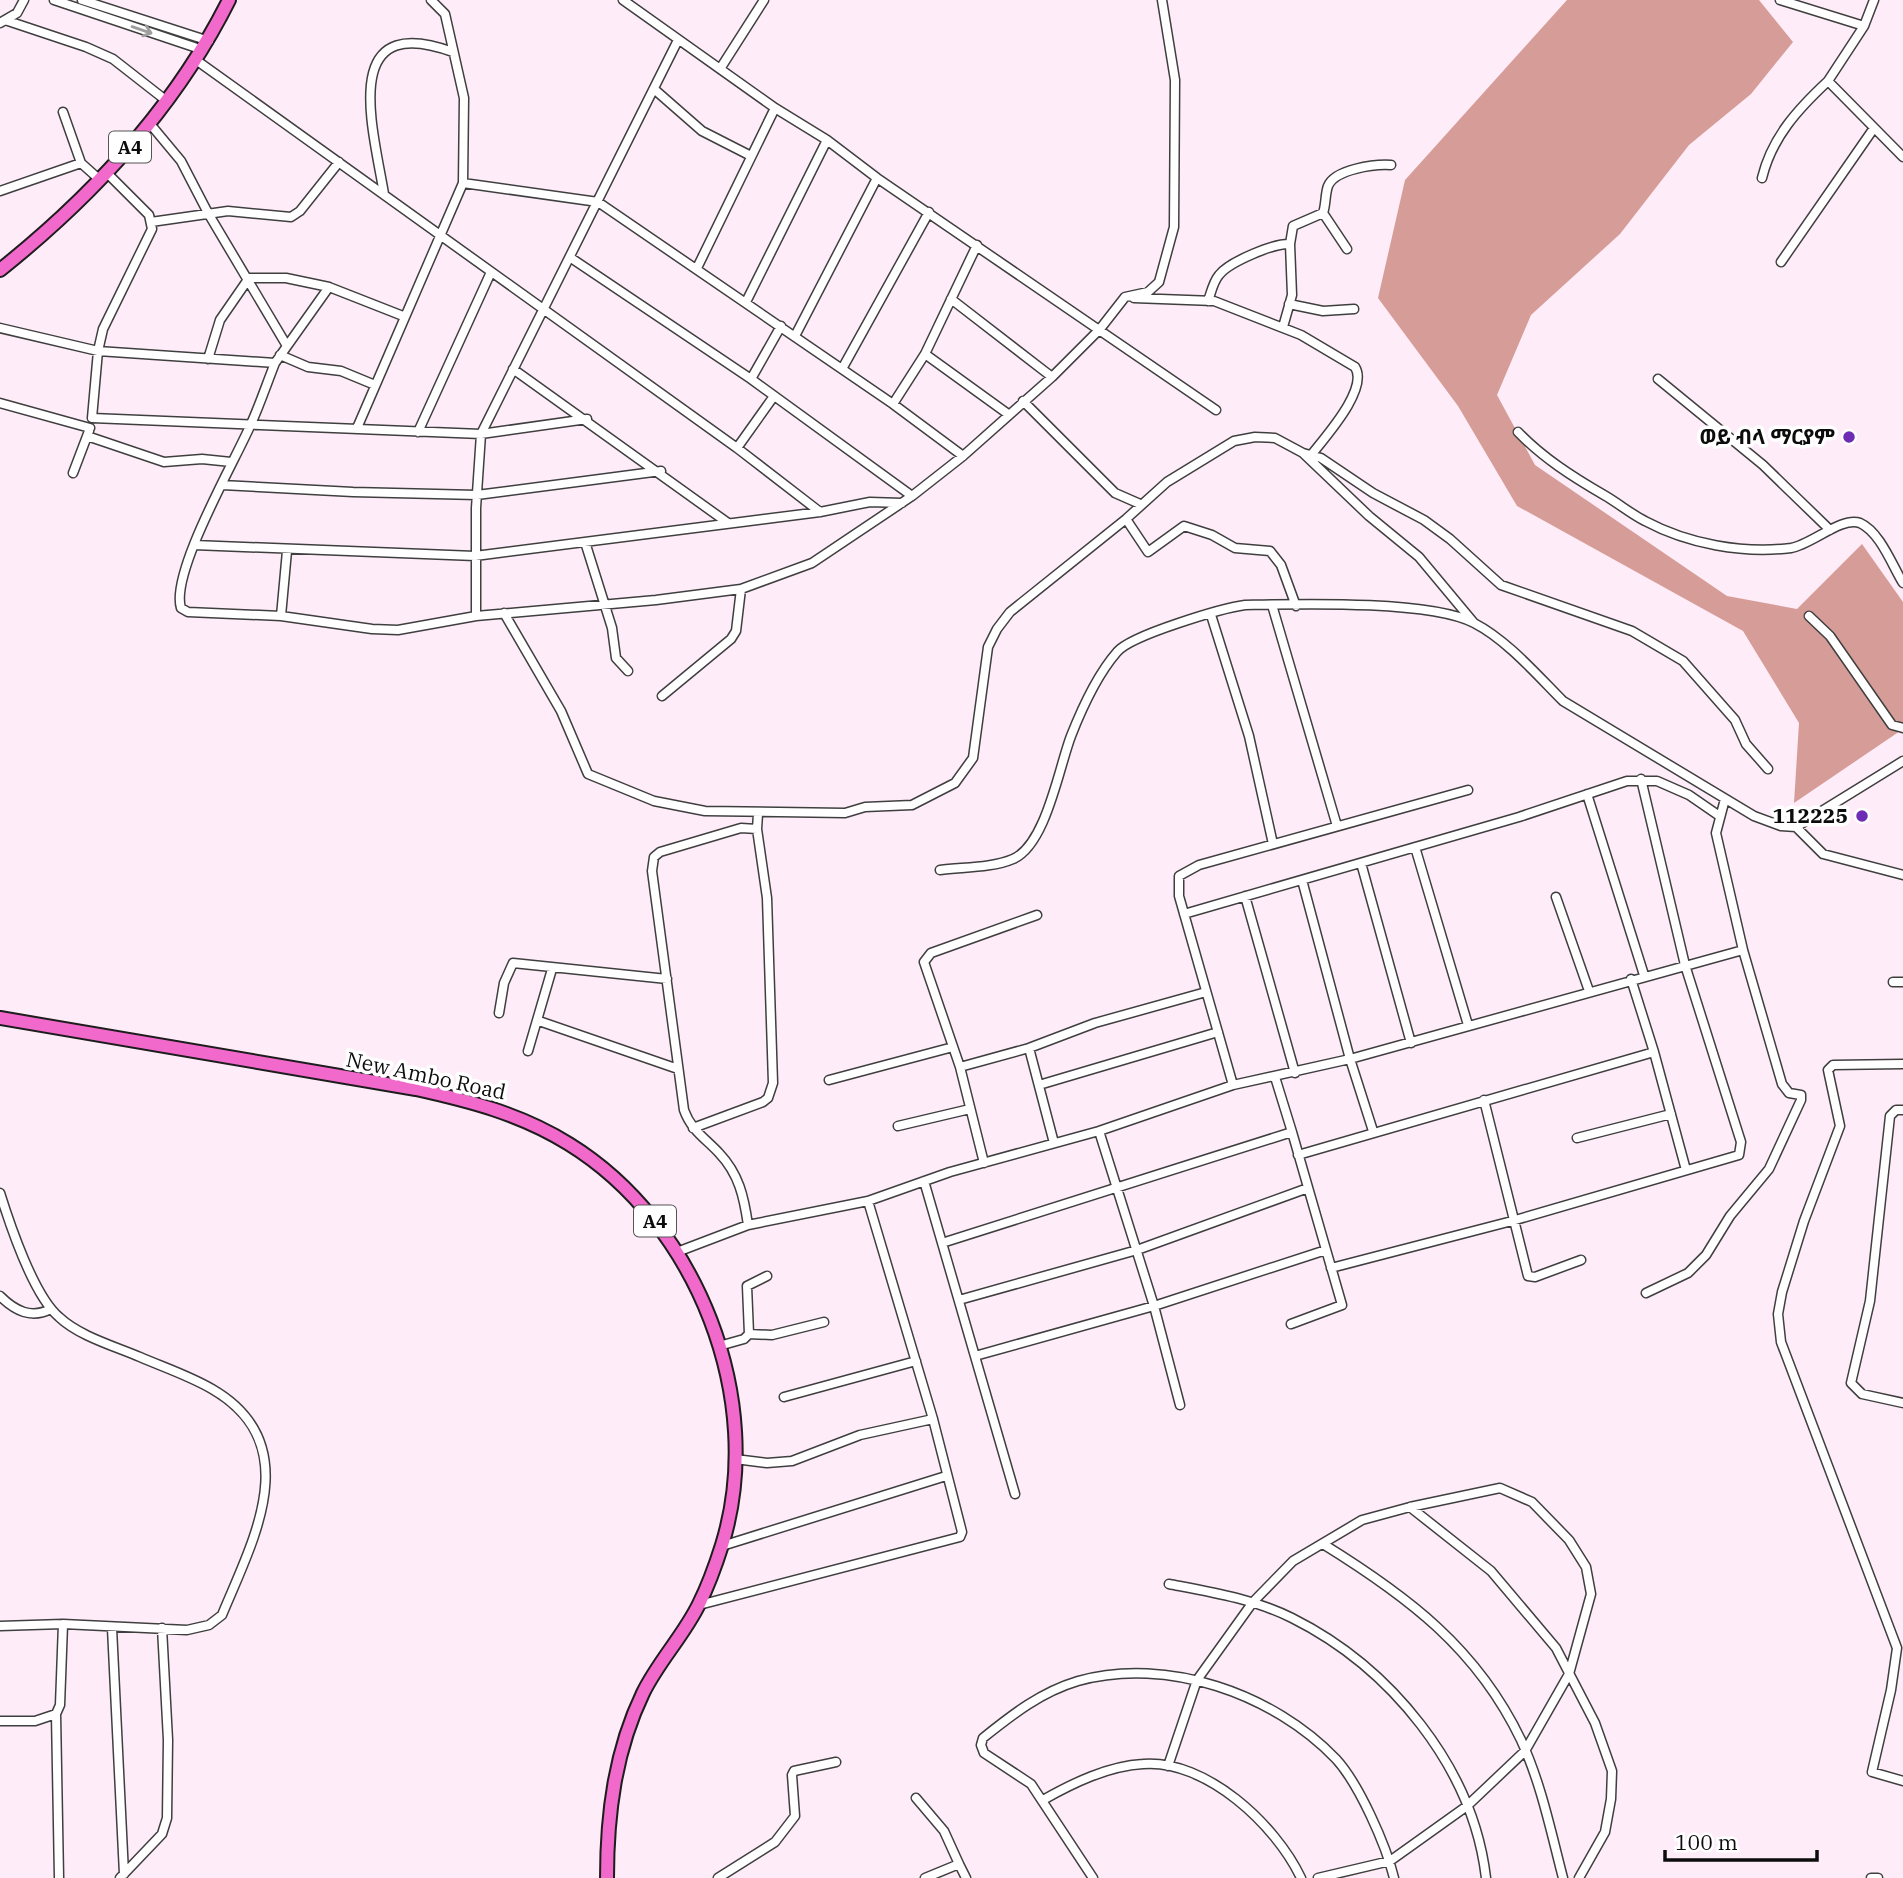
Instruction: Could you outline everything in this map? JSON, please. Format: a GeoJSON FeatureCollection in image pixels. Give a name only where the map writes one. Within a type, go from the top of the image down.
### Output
{"type":"FeatureCollection","features":[{"type":"Feature","properties":{"kind":"main road","name":"A4"},"geometry":{"type":"LineString","coordinates":[[0,270],[103,177],[150,125],[202,50],[229,0]]}},
{"type":"Feature","properties":{"kind":"main road","name":"New Ambo Road"},"geometry":{"type":"LineString","coordinates":[[0,1018],[416,1089],[480,1103],[522,1118],[569,1144],[596,1163],[656,1222],[677,1252],[719,1346],[729,1385],[736,1438],[732,1510],[722,1546],[699,1605],[643,1693],[622,1749],[609,1819],[607,1878]]}},
{"type":"Feature","properties":{"kind":"street"},"geometry":{"type":"LineString","coordinates":[[4,22],[17,13],[24,0]]}},
{"type":"Feature","properties":{"kind":"street"},"geometry":{"type":"LineString","coordinates":[[54,0],[202,50]]}},
{"type":"Feature","properties":{"kind":"street"},"geometry":{"type":"LineString","coordinates":[[82,0],[202,50],[338,162],[737,448],[820,513]]}},
{"type":"Feature","properties":{"kind":"street"},"geometry":{"type":"LineString","coordinates":[[357,428],[403,316],[463,183],[464,98],[445,14],[432,0]]}},
{"type":"Feature","properties":{"kind":"street"},"geometry":{"type":"LineString","coordinates":[[623,0],[775,108],[827,140],[877,178],[1216,410]]}},
{"type":"Feature","properties":{"kind":"street"},"geometry":{"type":"LineString","coordinates":[[720,69],[764,0]]}},
{"type":"Feature","properties":{"kind":"street"},"geometry":{"type":"LineString","coordinates":[[330,287],[275,363],[251,425],[231,462],[194,545],[178,591],[181,608],[188,612],[281,616],[391,630],[476,616],[605,605],[741,589],[812,563],[912,496],[963,456],[1052,377],[1100,329],[1125,297],[1148,292],[1159,282],[1174,227],[1175,80],[1162,0]]}},
{"type":"Feature","properties":{"kind":"street"},"geometry":{"type":"LineString","coordinates":[[1780,0],[1864,26]]}},
{"type":"Feature","properties":{"kind":"street"},"geometry":{"type":"LineString","coordinates":[[1762,178],[1766,161],[1782,130],[1800,107],[1828,81],[1864,26],[1874,0]]}},
{"type":"Feature","properties":{"kind":"street"},"geometry":{"type":"LineString","coordinates":[[4,22],[86,47],[113,59],[168,102]]}},
{"type":"Feature","properties":{"kind":"street"},"geometry":{"type":"LineString","coordinates":[[476,616],[475,556],[481,434],[678,40]]}},
{"type":"Feature","properties":{"kind":"street"},"geometry":{"type":"LineString","coordinates":[[384,194],[371,122],[375,65],[380,54],[391,47],[410,43],[432,44],[453,52]]}},
{"type":"Feature","properties":{"kind":"street"},"geometry":{"type":"LineString","coordinates":[[1828,81],[1903,157]]}},
{"type":"Feature","properties":{"kind":"street"},"geometry":{"type":"LineString","coordinates":[[654,89],[702,131],[751,156]]}},
{"type":"Feature","properties":{"kind":"street"},"geometry":{"type":"LineString","coordinates":[[697,268],[775,108]]}},
{"type":"Feature","properties":{"kind":"street"},"geometry":{"type":"LineString","coordinates":[[63,112],[81,163],[103,177],[151,222],[152,229],[103,329],[98,351],[92,418],[73,473]]}},
{"type":"Feature","properties":{"kind":"street"},"geometry":{"type":"LineString","coordinates":[[150,125],[181,162],[287,346]]}},
{"type":"Feature","properties":{"kind":"street"},"geometry":{"type":"LineString","coordinates":[[1781,262],[1874,128]]}},
{"type":"Feature","properties":{"kind":"street"},"geometry":{"type":"LineString","coordinates":[[746,302],[827,140]]}},
{"type":"Feature","properties":{"kind":"street"},"geometry":{"type":"LineString","coordinates":[[151,222],[208,213],[291,217],[300,211],[338,162]]}},
{"type":"Feature","properties":{"kind":"street"},"geometry":{"type":"LineString","coordinates":[[0,191],[81,163]]}},
{"type":"Feature","properties":{"kind":"street"},"geometry":{"type":"LineString","coordinates":[[1347,249],[1322,214],[1328,186],[1335,178],[1364,166],[1391,165]]}},
{"type":"Feature","properties":{"kind":"street"},"geometry":{"type":"LineString","coordinates":[[795,336],[877,178]]}},
{"type":"Feature","properties":{"kind":"street"},"geometry":{"type":"LineString","coordinates":[[463,183],[598,202],[781,326],[963,456]]}},
{"type":"Feature","properties":{"kind":"street"},"geometry":{"type":"LineString","coordinates":[[842,369],[929,212]]}},
{"type":"Feature","properties":{"kind":"street"},"geometry":{"type":"LineString","coordinates":[[1283,327],[1289,304],[1290,232],[1296,222],[1322,214]]}},
{"type":"Feature","properties":{"kind":"street"},"geometry":{"type":"LineString","coordinates":[[1208,301],[1216,279],[1227,267],[1273,246],[1290,244]]}},
{"type":"Feature","properties":{"kind":"street"},"geometry":{"type":"LineString","coordinates":[[893,404],[925,354],[977,245]]}},
{"type":"Feature","properties":{"kind":"street"},"geometry":{"type":"LineString","coordinates":[[571,258],[751,379],[912,496]]}},
{"type":"Feature","properties":{"kind":"street"},"geometry":{"type":"LineString","coordinates":[[418,432],[491,272]]}},
{"type":"Feature","properties":{"kind":"street"},"geometry":{"type":"LineString","coordinates":[[249,278],[286,278],[330,287],[403,316]]}},
{"type":"Feature","properties":{"kind":"street"},"geometry":{"type":"LineString","coordinates":[[208,359],[220,320],[249,278]]}},
{"type":"Feature","properties":{"kind":"street"},"geometry":{"type":"LineString","coordinates":[[1125,297],[1208,301],[1250,313],[1283,327],[1346,360],[1359,374],[1348,406],[1307,454]]}},
{"type":"Feature","properties":{"kind":"street"},"geometry":{"type":"LineString","coordinates":[[951,299],[1052,377]]}},
{"type":"Feature","properties":{"kind":"street"},"geometry":{"type":"LineString","coordinates":[[1289,304],[1323,311],[1354,309]]}},
{"type":"Feature","properties":{"kind":"street"},"geometry":{"type":"LineString","coordinates":[[751,379],[781,326]]}},
{"type":"Feature","properties":{"kind":"street"},"geometry":{"type":"LineString","coordinates":[[1,330],[98,351],[275,363]]}},
{"type":"Feature","properties":{"kind":"street"},"geometry":{"type":"LineString","coordinates":[[925,354],[1008,414]]}},
{"type":"Feature","properties":{"kind":"street"},"geometry":{"type":"LineString","coordinates":[[280,355],[308,367],[341,371],[375,385]]}},
{"type":"Feature","properties":{"kind":"street"},"geometry":{"type":"LineString","coordinates":[[513,369],[661,471],[728,523]]}},
{"type":"Feature","properties":{"kind":"street"},"geometry":{"type":"LineString","coordinates":[[1658,380],[1763,465],[1830,530]]}},
{"type":"Feature","properties":{"kind":"street"},"geometry":{"type":"LineString","coordinates":[[737,448],[774,396]]}},
{"type":"Feature","properties":{"kind":"street"},"geometry":{"type":"LineString","coordinates":[[1023,401],[1115,493],[1140,504]]}},
{"type":"Feature","properties":{"kind":"street"},"geometry":{"type":"LineString","coordinates":[[0,403],[89,432],[164,462],[202,459],[231,462]]}},
{"type":"Feature","properties":{"kind":"street"},"geometry":{"type":"LineString","coordinates":[[92,418],[481,434],[587,419]]}},
{"type":"Feature","properties":{"kind":"street"},"geometry":{"type":"LineString","coordinates":[[1518,432],[1533,448],[1575,478],[1643,521],[1669,533],[1712,545],[1750,549],[1809,544],[1830,530],[1848,522],[1858,522],[1872,531],[1903,583]]}},
{"type":"Feature","properties":{"kind":"street"},"geometry":{"type":"LineString","coordinates":[[504,614],[561,711],[588,774],[672,806],[758,814],[845,813],[864,807],[912,805],[955,783],[972,758],[985,682],[986,658],[997,629],[1027,598],[1126,519],[1167,482],[1234,441],[1255,437],[1275,438],[1424,520],[1450,539],[1501,585],[1632,631],[1684,661],[1735,720],[1746,744],[1768,769]]}},
{"type":"Feature","properties":{"kind":"street"},"geometry":{"type":"LineString","coordinates":[[1307,454],[1369,516],[1419,556],[1474,623],[1540,678],[1563,701],[1725,799],[1771,823],[1796,827],[1823,854],[1903,875]]}},
{"type":"Feature","properties":{"kind":"street"},"geometry":{"type":"LineString","coordinates":[[222,485],[477,495],[661,471]]}},
{"type":"Feature","properties":{"kind":"street"},"geometry":{"type":"LineString","coordinates":[[194,545],[287,551],[475,556],[820,513],[886,500],[902,503]]}},
{"type":"Feature","properties":{"kind":"street"},"geometry":{"type":"LineString","coordinates":[[1126,519],[1148,552],[1184,526],[1212,535],[1230,546],[1270,551],[1282,565],[1296,606]]}},
{"type":"Feature","properties":{"kind":"street"},"geometry":{"type":"LineString","coordinates":[[585,542],[605,605],[616,658],[619,665],[628,671]]}},
{"type":"Feature","properties":{"kind":"street"},"geometry":{"type":"LineString","coordinates":[[281,616],[287,551]]}},
{"type":"Feature","properties":{"kind":"street"},"geometry":{"type":"LineString","coordinates":[[662,696],[731,639],[736,631],[741,589]]}},
{"type":"Feature","properties":{"kind":"street"},"geometry":{"type":"LineString","coordinates":[[940,870],[1015,858],[1030,844],[1045,816],[1071,736],[1087,702],[1118,650],[1170,625],[1212,615],[1225,608],[1272,604],[1404,608],[1474,623]]}},
{"type":"Feature","properties":{"kind":"street"},"geometry":{"type":"LineString","coordinates":[[1272,604],[1337,826]]}},
{"type":"Feature","properties":{"kind":"street"},"geometry":{"type":"LineString","coordinates":[[1212,615],[1249,736],[1273,844]]}},
{"type":"Feature","properties":{"kind":"street"},"geometry":{"type":"LineString","coordinates":[[1809,616],[1830,636],[1892,725],[1903,728]]}},
{"type":"Feature","properties":{"kind":"street"},"geometry":{"type":"LineString","coordinates":[[1796,827],[1903,761]]}},
{"type":"Feature","properties":{"kind":"street"},"geometry":{"type":"LineString","coordinates":[[1184,914],[1641,779],[1657,781],[1689,796],[1718,815]]}},
{"type":"Feature","properties":{"kind":"street"},"geometry":{"type":"LineString","coordinates":[[1331,1268],[1512,1221],[1733,1158],[1741,1150],[1685,965],[1641,779]]}},
{"type":"Feature","properties":{"kind":"street"},"geometry":{"type":"LineString","coordinates":[[1233,1086],[1184,914],[1177,883],[1183,871],[1468,789]]}},
{"type":"Feature","properties":{"kind":"street"},"geometry":{"type":"LineString","coordinates":[[1587,794],[1644,975]]}},
{"type":"Feature","properties":{"kind":"street"},"geometry":{"type":"LineString","coordinates":[[1646,1293],[1688,1273],[1706,1255],[1730,1216],[1769,1169],[1801,1100],[1801,1095],[1789,1093],[1783,1084],[1743,950],[1716,833],[1718,815],[1725,799]]}},
{"type":"Feature","properties":{"kind":"street"},"geometry":{"type":"LineString","coordinates":[[693,1128],[763,1102],[768,1098],[773,1083],[767,898],[757,829],[758,814]]}},
{"type":"Feature","properties":{"kind":"street"},"geometry":{"type":"LineString","coordinates":[[748,1225],[742,1188],[732,1170],[693,1128],[684,1110],[652,871],[654,857],[660,852],[741,828],[757,829]]}},
{"type":"Feature","properties":{"kind":"street"},"geometry":{"type":"LineString","coordinates":[[1415,847],[1468,1025]]}},
{"type":"Feature","properties":{"kind":"street"},"geometry":{"type":"LineString","coordinates":[[1361,863],[1410,1043]]}},
{"type":"Feature","properties":{"kind":"street"},"geometry":{"type":"LineString","coordinates":[[1302,880],[1350,1059],[1373,1131]]}},
{"type":"Feature","properties":{"kind":"street"},"geometry":{"type":"LineString","coordinates":[[1245,896],[1295,1073]]}},
{"type":"Feature","properties":{"kind":"street"},"geometry":{"type":"LineString","coordinates":[[1556,897],[1589,991]]}},
{"type":"Feature","properties":{"kind":"street"},"geometry":{"type":"LineString","coordinates":[[984,1163],[960,1067],[924,962],[931,953],[1037,915]]}},
{"type":"Feature","properties":{"kind":"street"},"geometry":{"type":"LineString","coordinates":[[677,1252],[748,1225],[868,1201],[924,1181],[1099,1131],[1233,1086],[1410,1043],[1644,975],[1743,950]]}},
{"type":"Feature","properties":{"kind":"street"},"geometry":{"type":"LineString","coordinates":[[499,1013],[511,965],[667,979]]}},
{"type":"Feature","properties":{"kind":"street"},"geometry":{"type":"LineString","coordinates":[[528,1051],[539,1021],[552,969]]}},
{"type":"Feature","properties":{"kind":"street"},"geometry":{"type":"LineString","coordinates":[[1631,979],[1686,1170]]}},
{"type":"Feature","properties":{"kind":"street"},"geometry":{"type":"LineString","coordinates":[[960,1067],[1028,1048],[1095,1023],[1206,992]]}},
{"type":"Feature","properties":{"kind":"street"},"geometry":{"type":"LineString","coordinates":[[539,1021],[678,1069]]}},
{"type":"Feature","properties":{"kind":"street"},"geometry":{"type":"LineString","coordinates":[[1038,1085],[1218,1032]]}},
{"type":"Feature","properties":{"kind":"street"},"geometry":{"type":"LineString","coordinates":[[829,1080],[953,1047]]}},
{"type":"Feature","properties":{"kind":"street"},"geometry":{"type":"LineString","coordinates":[[1028,1048],[1054,1143]]}},
{"type":"Feature","properties":{"kind":"street"},"geometry":{"type":"LineString","coordinates":[[1298,1155],[1373,1131],[1654,1052]]}},
{"type":"Feature","properties":{"kind":"street"},"geometry":{"type":"LineString","coordinates":[[1903,1064],[1833,1065],[1828,1070],[1840,1126],[1804,1221],[1778,1314],[1781,1342],[1895,1641],[1897,1654],[1872,1772],[1903,1781]]}},
{"type":"Feature","properties":{"kind":"street"},"geometry":{"type":"LineString","coordinates":[[1275,1077],[1342,1305],[1291,1324]]}},
{"type":"Feature","properties":{"kind":"street"},"geometry":{"type":"LineString","coordinates":[[1484,1100],[1512,1221],[1528,1276],[1535,1277],[1581,1261]]}},
{"type":"Feature","properties":{"kind":"street"},"geometry":{"type":"LineString","coordinates":[[898,1126],[971,1109]]}},
{"type":"Feature","properties":{"kind":"street"},"geometry":{"type":"LineString","coordinates":[[1903,1110],[1896,1110],[1890,1116],[1870,1301],[1851,1383],[1862,1394],[1903,1403]]}},
{"type":"Feature","properties":{"kind":"street"},"geometry":{"type":"LineString","coordinates":[[1577,1138],[1671,1114]]}},
{"type":"Feature","properties":{"kind":"street"},"geometry":{"type":"LineString","coordinates":[[1099,1131],[1154,1306],[1180,1405]]}},
{"type":"Feature","properties":{"kind":"street"},"geometry":{"type":"LineString","coordinates":[[942,1243],[1292,1132]]}},
{"type":"Feature","properties":{"kind":"street"},"geometry":{"type":"LineString","coordinates":[[924,1181],[1015,1493]]}},
{"type":"Feature","properties":{"kind":"street"},"geometry":{"type":"LineString","coordinates":[[958,1300],[1137,1250],[1308,1188]]}},
{"type":"Feature","properties":{"kind":"street"},"geometry":{"type":"LineString","coordinates":[[0,1194],[32,1277],[51,1309],[77,1328],[214,1390],[245,1417],[263,1448],[269,1472],[262,1517],[222,1615],[199,1628],[112,1628],[63,1624],[0,1626]]}},
{"type":"Feature","properties":{"kind":"street"},"geometry":{"type":"LineString","coordinates":[[699,1605],[960,1537],[962,1523],[946,1476],[933,1419],[868,1201]]}},
{"type":"Feature","properties":{"kind":"street"},"geometry":{"type":"LineString","coordinates":[[975,1356],[1154,1306],[1326,1250]]}},
{"type":"Feature","properties":{"kind":"street"},"geometry":{"type":"LineString","coordinates":[[719,1346],[744,1339],[749,1334],[747,1286],[767,1276]]}},
{"type":"Feature","properties":{"kind":"street"},"geometry":{"type":"LineString","coordinates":[[0,1296],[19,1311],[32,1315],[51,1309]]}},
{"type":"Feature","properties":{"kind":"street"},"geometry":{"type":"LineString","coordinates":[[749,1334],[772,1335],[824,1322]]}},
{"type":"Feature","properties":{"kind":"street"},"geometry":{"type":"LineString","coordinates":[[784,1397],[916,1361]]}},
{"type":"Feature","properties":{"kind":"street"},"geometry":{"type":"LineString","coordinates":[[735,1459],[767,1463],[792,1461],[860,1434],[933,1419]]}},
{"type":"Feature","properties":{"kind":"street"},"geometry":{"type":"LineString","coordinates":[[722,1546],[946,1476]]}},
{"type":"Feature","properties":{"kind":"street"},"geometry":{"type":"LineString","coordinates":[[1168,1766],[1197,1680],[1253,1602],[1293,1561],[1362,1520],[1410,1507],[1500,1488],[1532,1502],[1569,1539],[1587,1567],[1591,1594],[1569,1674],[1525,1751],[1467,1806],[1390,1861],[1318,1878]]}},
{"type":"Feature","properties":{"kind":"street"},"geometry":{"type":"LineString","coordinates":[[1410,1507],[1491,1571],[1556,1648],[1595,1723],[1612,1771],[1611,1799],[1605,1832],[1579,1878]]}},
{"type":"Feature","properties":{"kind":"street"},"geometry":{"type":"LineString","coordinates":[[1323,1544],[1408,1599],[1458,1647],[1491,1690],[1525,1751],[1563,1878]]}},
{"type":"Feature","properties":{"kind":"street"},"geometry":{"type":"LineString","coordinates":[[1169,1584],[1253,1602],[1319,1632],[1358,1658],[1398,1695],[1437,1747],[1467,1806],[1486,1878]]}},
{"type":"Feature","properties":{"kind":"street"},"geometry":{"type":"LineString","coordinates":[[59,1878],[56,1714],[60,1705],[63,1624]]}},
{"type":"Feature","properties":{"kind":"street"},"geometry":{"type":"LineString","coordinates":[[112,1628],[122,1876]]}},
{"type":"Feature","properties":{"kind":"street"},"geometry":{"type":"LineString","coordinates":[[122,1876],[162,1834],[167,1818],[168,1740],[162,1628]]}},
{"type":"Feature","properties":{"kind":"street"},"geometry":{"type":"LineString","coordinates":[[1093,1878],[1031,1784],[984,1753],[981,1745],[983,1738],[1024,1704],[1078,1681],[1118,1674],[1197,1680],[1263,1705],[1305,1731],[1338,1761],[1373,1820],[1394,1878]]}},
{"type":"Feature","properties":{"kind":"street"},"geometry":{"type":"LineString","coordinates":[[0,1721],[35,1721],[56,1714]]}},
{"type":"Feature","properties":{"kind":"street"},"geometry":{"type":"LineString","coordinates":[[718,1878],[775,1842],[795,1816],[794,1771],[836,1762]]}},
{"type":"Feature","properties":{"kind":"street"},"geometry":{"type":"LineString","coordinates":[[1043,1800],[1103,1772],[1144,1764],[1168,1766],[1188,1773],[1244,1803],[1294,1864],[1301,1878]]}},
{"type":"Feature","properties":{"kind":"street"},"geometry":{"type":"LineString","coordinates":[[916,1798],[944,1831],[966,1878]]}},
{"type":"Feature","properties":{"kind":"street"},"geometry":{"type":"LineString","coordinates":[[925,1878],[959,1864]]}},
{"type":"Feature","properties":{"kind":"street"},"geometry":{"type":"LineString","coordinates":[[1871,1878],[1878,1878]]}},
{"type":"Feature","properties":{"kind":"shaded area"},"geometry":{"type":"Polygon","coordinates":[[[1567,0],[1759,0],[1793,42],[1751,94],[1689,145],[1620,234],[1531,315],[1497,395],[1535,465],[1727,596],[1797,609],[1862,544],[1903,602],[1903,729],[1794,803],[1799,723],[1743,631],[1517,506],[1458,406],[1378,298],[1405,180],[1567,0]]]}},
{"type":"Feature","properties":{"kind":"place","name":"ወይ ብላ ማርያም"},"geometry":{"type":"Point","coordinates":[1849,437]}},
{"type":"Feature","properties":{"kind":"place","name":"112225"},"geometry":{"type":"Point","coordinates":[1862,816]}}]}
